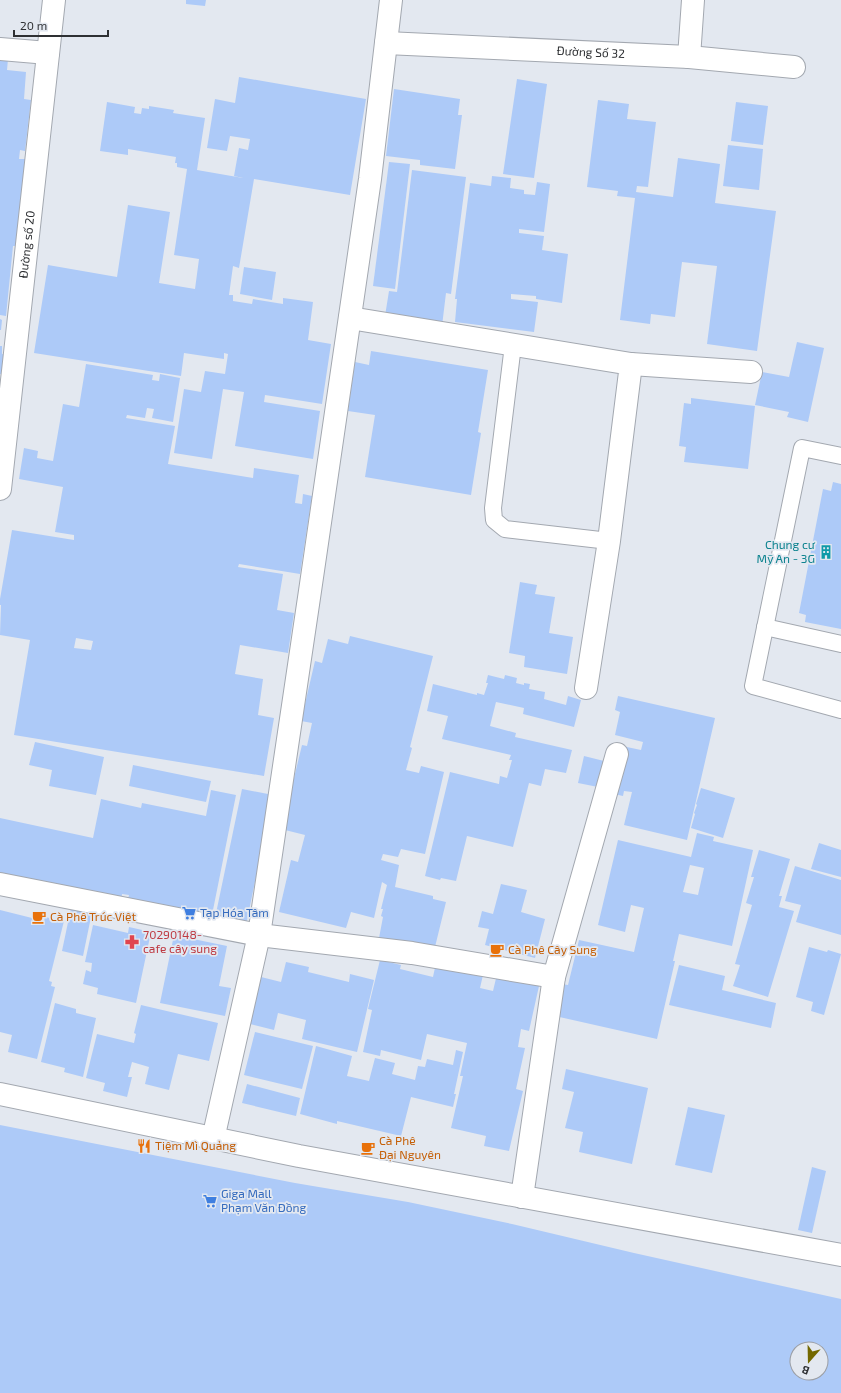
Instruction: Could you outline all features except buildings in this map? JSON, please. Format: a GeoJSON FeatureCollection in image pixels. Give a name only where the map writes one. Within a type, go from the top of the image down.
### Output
{"type":"FeatureCollection","features":[{"type":"Feature","properties":{"kind":"street","name":"Đường số 20"},"geometry":{"type":"LineString","coordinates":[[0,489],[54,0]]}},
{"type":"Feature","properties":{"kind":"street"},"geometry":{"type":"LineString","coordinates":[[214,1139],[259,935],[370,179],[391,0]]}},
{"type":"Feature","properties":{"kind":"street"},"geometry":{"type":"LineString","coordinates":[[689,57],[693,0]]}},
{"type":"Feature","properties":{"kind":"street","name":"Đường Số 32"},"geometry":{"type":"LineString","coordinates":[[386,43],[689,57],[794,67]]}},
{"type":"Feature","properties":{"kind":"street"},"geometry":{"type":"LineString","coordinates":[[0,49],[48,53]]}},
{"type":"Feature","properties":{"kind":"street"},"geometry":{"type":"LineString","coordinates":[[350,318],[631,364],[751,372]]}},
{"type":"Feature","properties":{"kind":"street"},"geometry":{"type":"LineString","coordinates":[[586,688],[609,541],[631,364]]}},
{"type":"Feature","properties":{"kind":"street"},"geometry":{"type":"LineString","coordinates":[[522,1197],[554,977],[617,754]]}},
{"type":"Feature","properties":{"kind":"street"},"geometry":{"type":"LineString","coordinates":[[0,884],[259,935],[412,953],[554,977]]}},
{"type":"Feature","properties":{"kind":"street"},"geometry":{"type":"LineString","coordinates":[[0,1094],[299,1156],[841,1255]]}},
{"type":"Feature","properties":{"kind":"lane"},"geometry":{"type":"LineString","coordinates":[[513,344],[493,508],[494,520],[505,529],[609,541]]}},
{"type":"Feature","properties":{"kind":"lane"},"geometry":{"type":"LineString","coordinates":[[841,456],[802,448],[753,686],[841,710]]}},
{"type":"Feature","properties":{"kind":"lane"},"geometry":{"type":"LineString","coordinates":[[765,627],[841,644]]}},
{"type":"Feature","properties":{"kind":"place","name":"Chung cư Mỹ An - 3G"},"geometry":{"type":"Point","coordinates":[826,552]}},
{"type":"Feature","properties":{"kind":"place","name":"Tạp Hóa Tâm"},"geometry":{"type":"Point","coordinates":[189,913]}},
{"type":"Feature","properties":{"kind":"place","name":"Cà Phê Trúc Việt"},"geometry":{"type":"Point","coordinates":[39,917]}},
{"type":"Feature","properties":{"kind":"place","name":"70290148- cafe cây sung"},"geometry":{"type":"Point","coordinates":[132,942]}},
{"type":"Feature","properties":{"kind":"place","name":"Cà Phê Cây Sung"},"geometry":{"type":"Point","coordinates":[497,950]}},
{"type":"Feature","properties":{"kind":"place","name":"Tiệm Mì Quảng"},"geometry":{"type":"Point","coordinates":[144,1146]}},
{"type":"Feature","properties":{"kind":"place","name":"Cà Phê Đại Nguyên"},"geometry":{"type":"Point","coordinates":[368,1148]}},
{"type":"Feature","properties":{"kind":"place","name":"Giga Mall Phạm Văn Đồng"},"geometry":{"type":"Point","coordinates":[210,1201]}}]}
